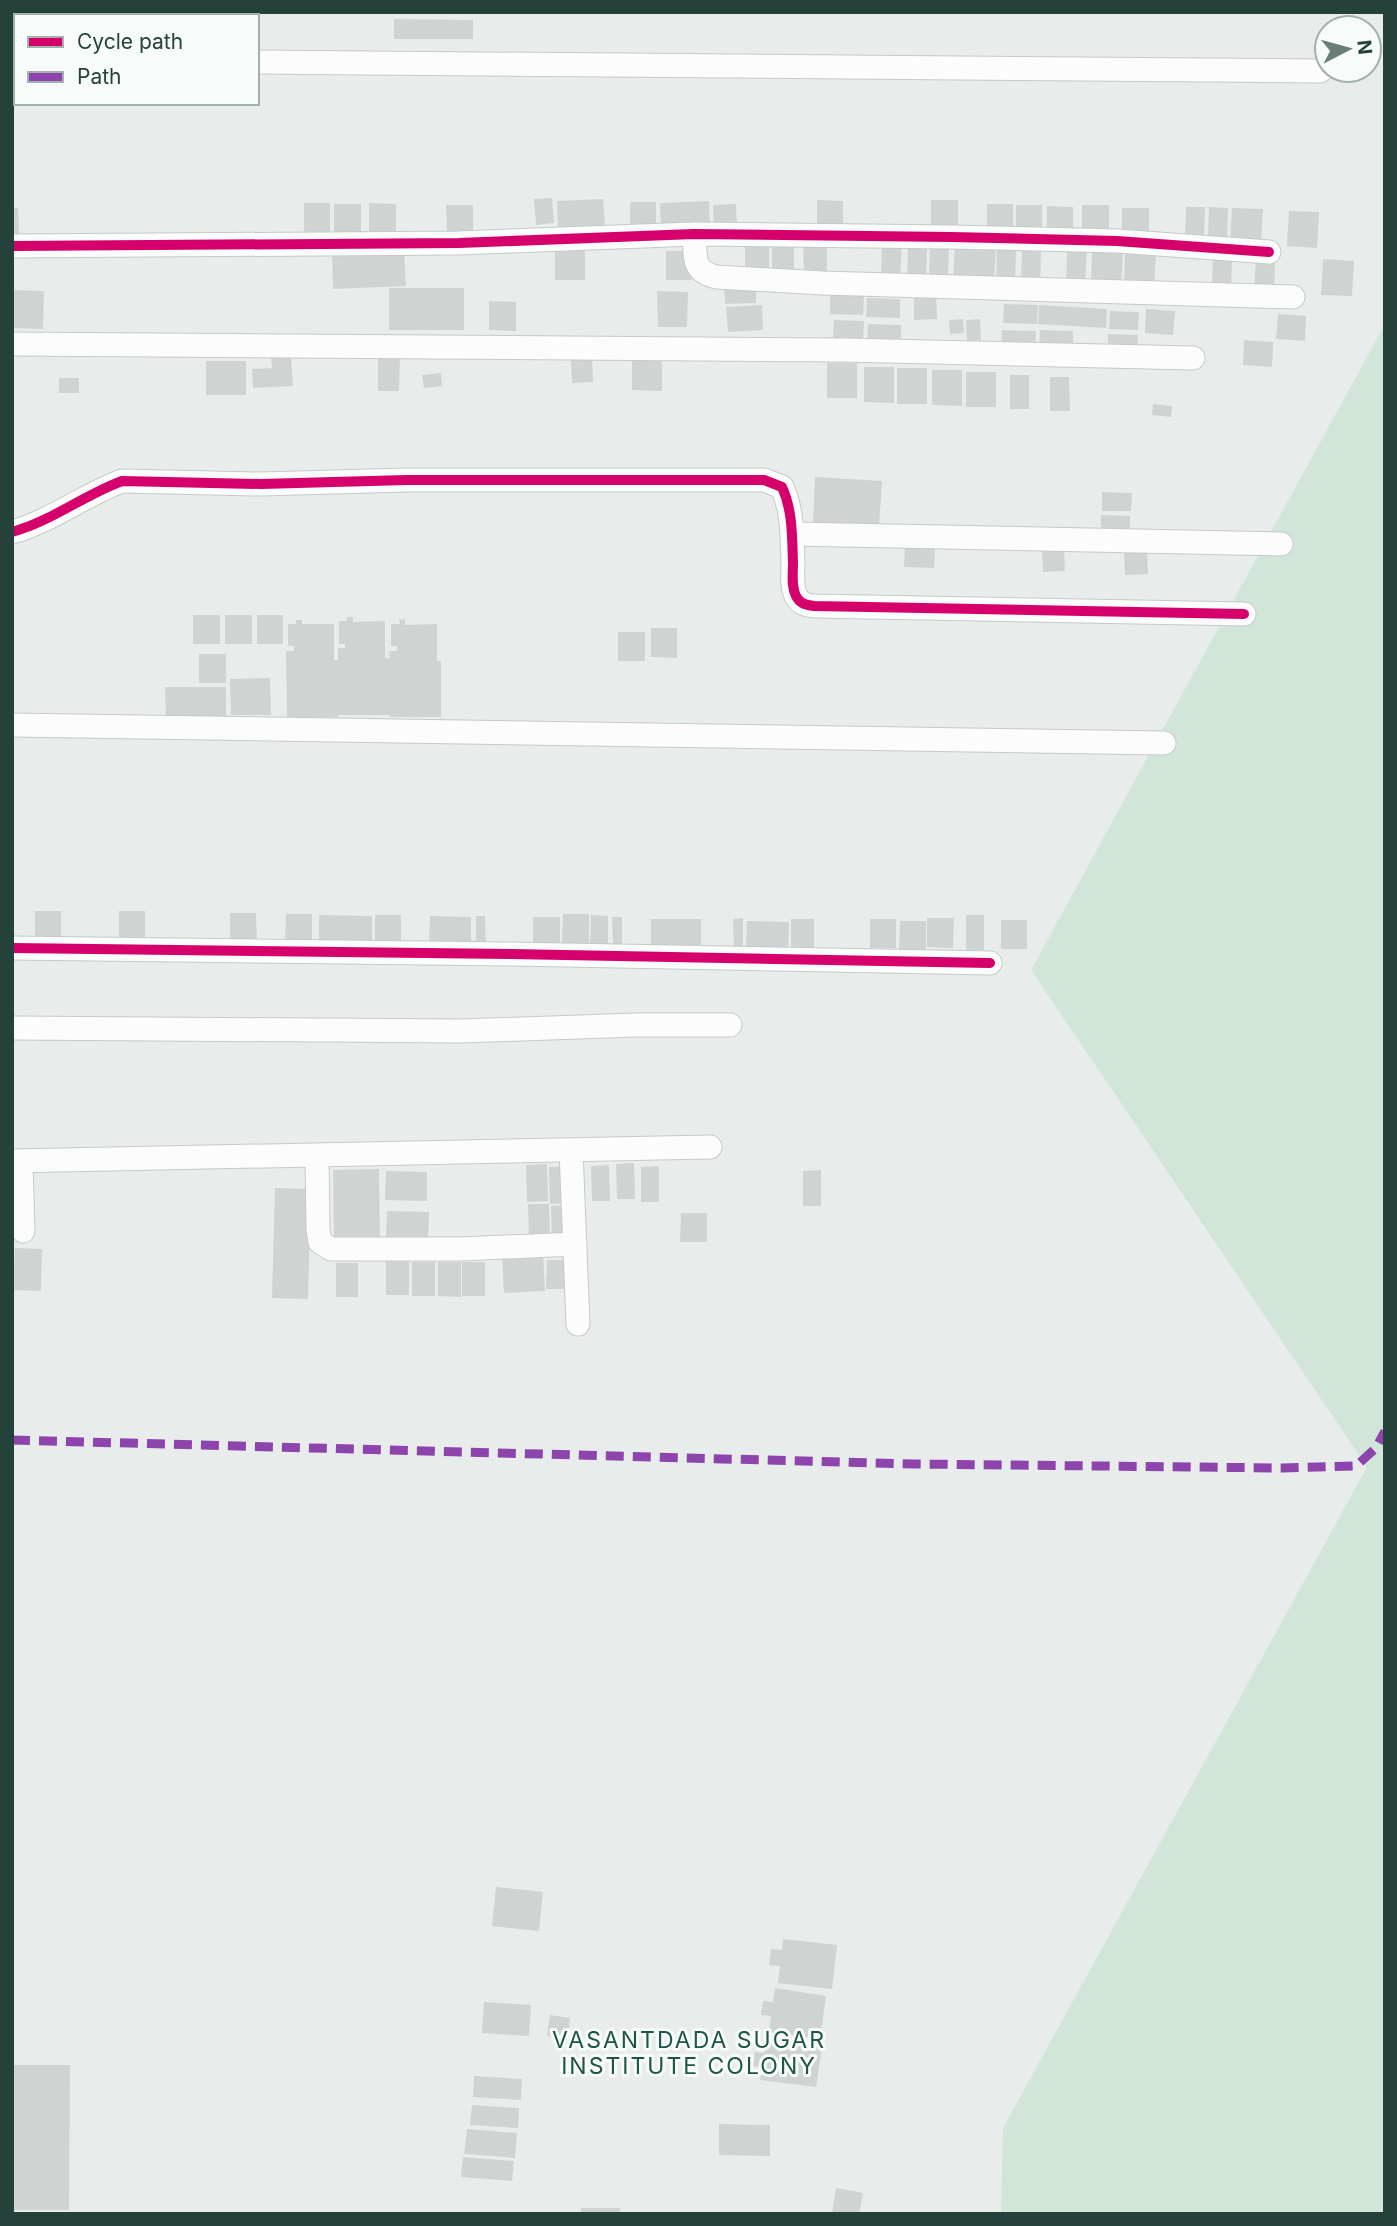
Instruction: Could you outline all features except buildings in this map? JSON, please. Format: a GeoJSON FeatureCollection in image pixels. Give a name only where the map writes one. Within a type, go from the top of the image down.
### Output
{"type":"FeatureCollection","features":[{"type":"Feature","properties":{"kind":"street"},"geometry":{"type":"LineString","coordinates":[[259,62],[1313,71]]}},
{"type":"Feature","properties":{"kind":"street"},"geometry":{"type":"LineString","coordinates":[[12,246],[459,243],[694,234],[1103,241],[1269,252]]}},
{"type":"Feature","properties":{"kind":"street"},"geometry":{"type":"LineString","coordinates":[[694,234],[698,268],[704,274],[736,279],[1293,298]]}},
{"type":"Feature","properties":{"kind":"street"},"geometry":{"type":"LineString","coordinates":[[12,344],[844,350],[1193,358]]}},
{"type":"Feature","properties":{"kind":"street"},"geometry":{"type":"LineString","coordinates":[[12,532],[33,526],[122,481],[261,484],[407,480],[764,480],[782,487],[788,500],[793,586],[797,598],[803,604],[1244,614]]}},
{"type":"Feature","properties":{"kind":"street"},"geometry":{"type":"LineString","coordinates":[[792,534],[1281,544]]}},
{"type":"Feature","properties":{"kind":"street"},"geometry":{"type":"LineString","coordinates":[[12,726],[1164,743]]}},
{"type":"Feature","properties":{"kind":"street"},"geometry":{"type":"LineString","coordinates":[[12,948],[990,963]]}},
{"type":"Feature","properties":{"kind":"street"},"geometry":{"type":"LineString","coordinates":[[12,1028],[461,1031],[730,1025]]}},
{"type":"Feature","properties":{"kind":"street"},"geometry":{"type":"LineString","coordinates":[[23,1231],[17,1161],[710,1147]]}},
{"type":"Feature","properties":{"kind":"street"},"geometry":{"type":"LineString","coordinates":[[571,1150],[578,1324]]}},
{"type":"Feature","properties":{"kind":"street"},"geometry":{"type":"LineString","coordinates":[[317,1156],[318,1229],[320,1241],[331,1249],[461,1249],[575,1244]]}},
{"type":"Feature","properties":{"kind":"green space"},"geometry":{"type":"Polygon","coordinates":[[[1385,324],[1385,2214],[1001,2214],[1003,2128],[1367,1467],[1031,970],[1385,324]]]}},
{"type":"Feature","properties":{"kind":"marked path"},"geometry":{"type":"LineString","coordinates":[[12,1440],[915,1464],[1283,1468],[1356,1466],[1376,1448],[1385,1431]]}},
{"type":"Feature","properties":{"kind":"cycle path"},"geometry":{"type":"LineString","coordinates":[[12,246],[459,243],[694,234],[1117,241],[1269,252]]}},
{"type":"Feature","properties":{"kind":"cycle path"},"geometry":{"type":"LineString","coordinates":[[12,532],[41,521],[122,481],[261,484],[407,480],[764,480],[782,487],[786,496],[791,525],[793,588],[798,599],[806,605],[1244,614]]}},
{"type":"Feature","properties":{"kind":"cycle path"},"geometry":{"type":"LineString","coordinates":[[12,948],[990,963]]}},
{"type":"Feature","properties":{"kind":"district","name":"VASANTDADA SUGAR INSTITUTE COLONY"},"geometry":{"type":"Point","coordinates":[689,2053]}}]}
